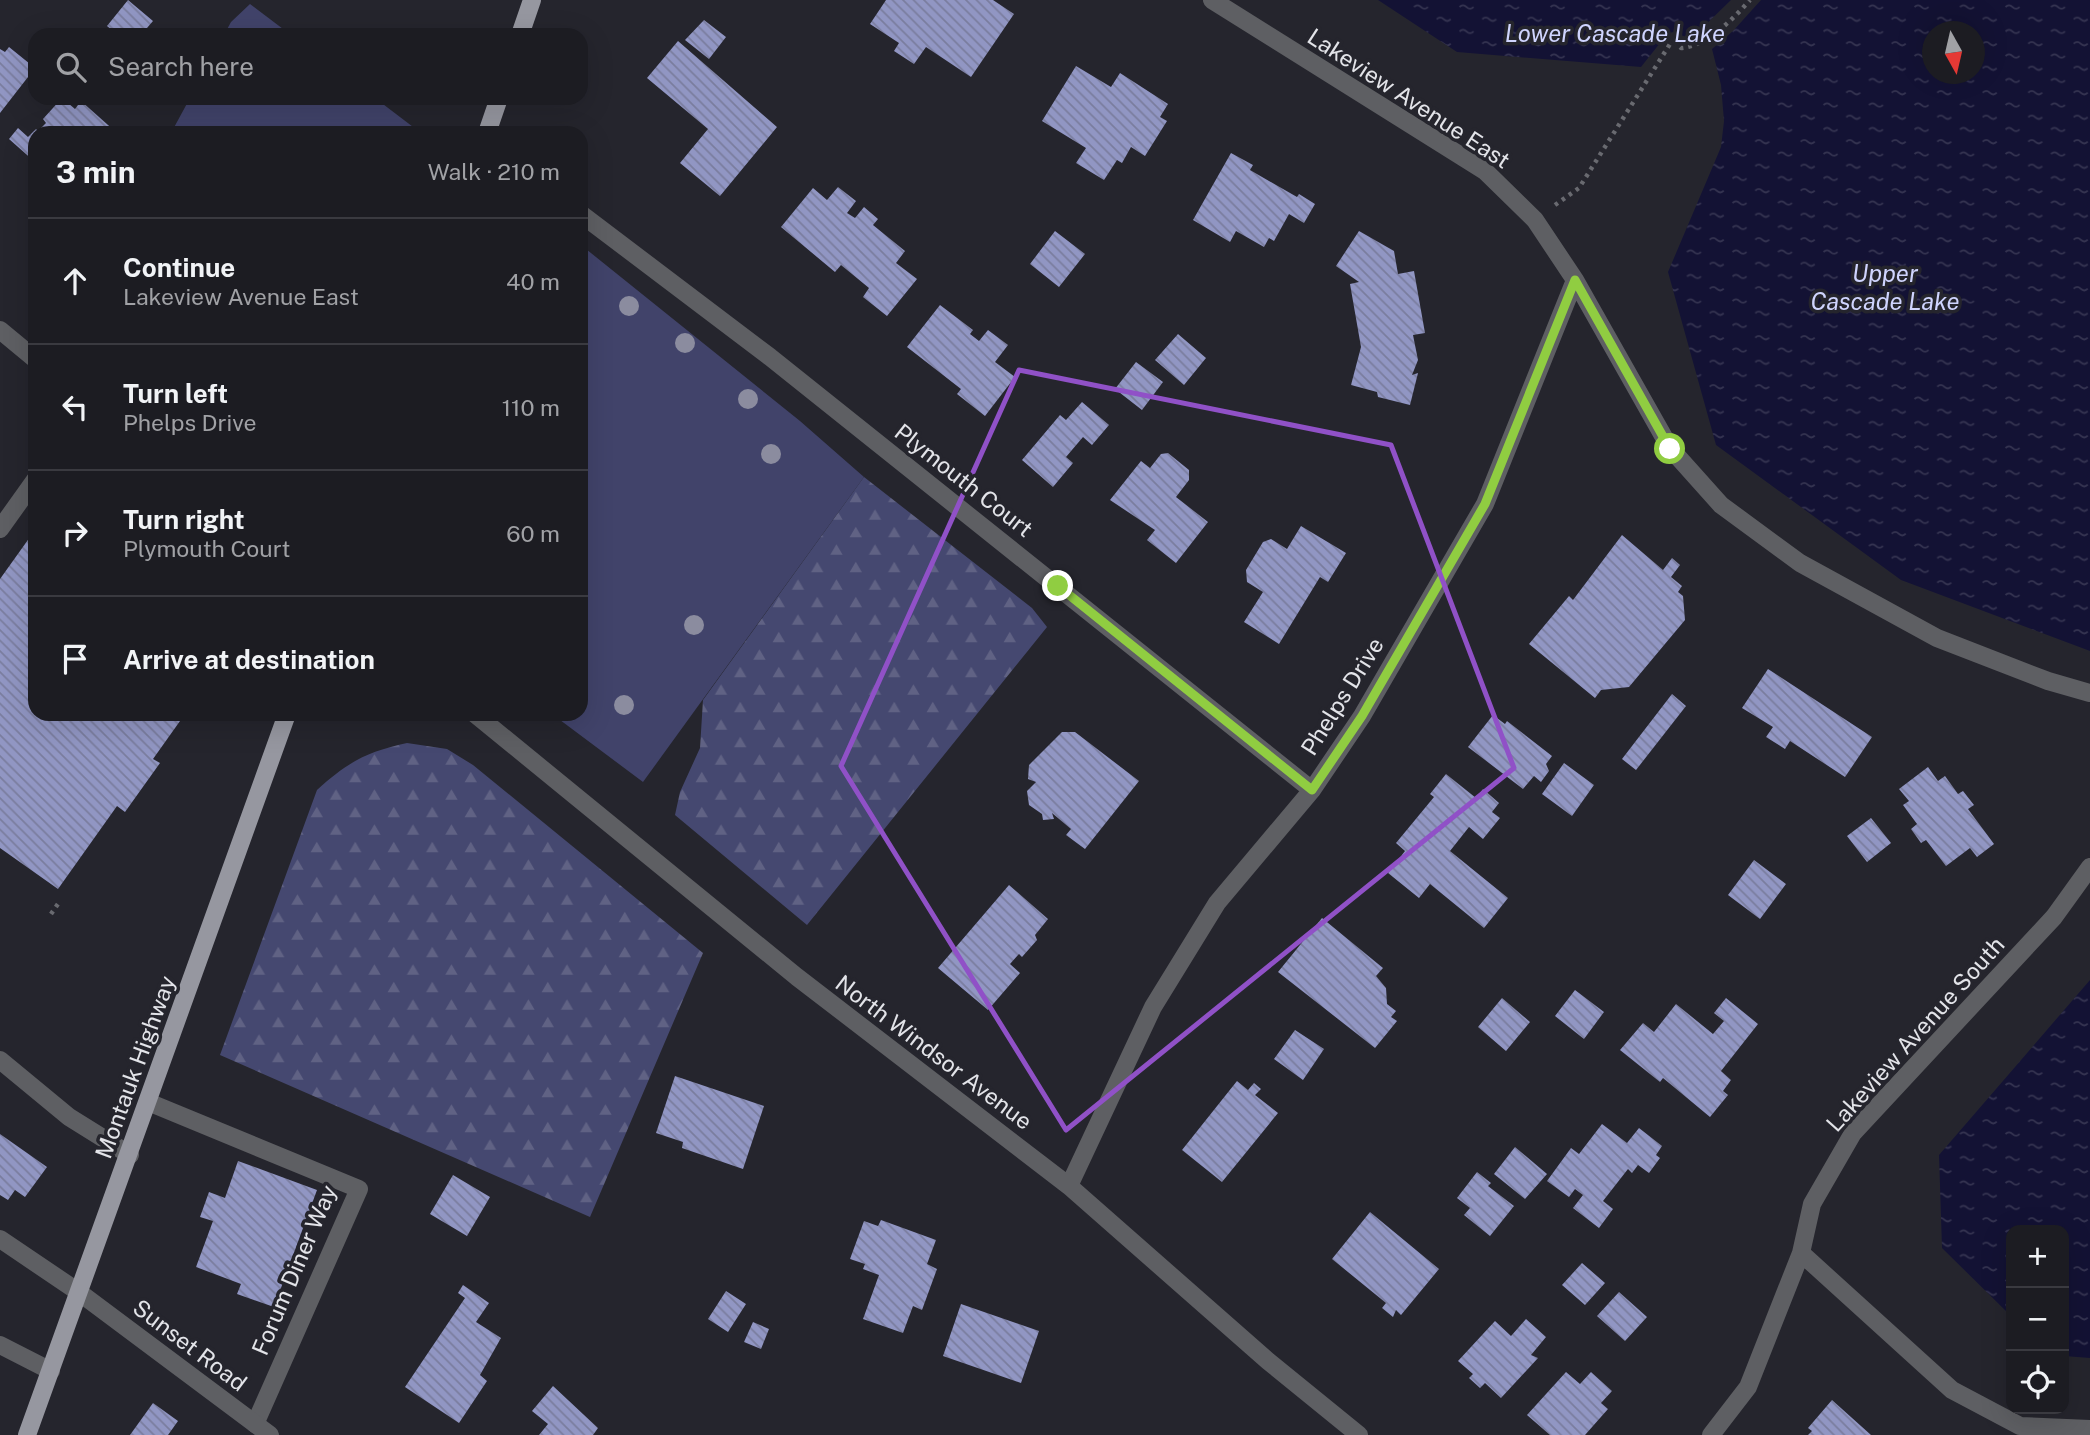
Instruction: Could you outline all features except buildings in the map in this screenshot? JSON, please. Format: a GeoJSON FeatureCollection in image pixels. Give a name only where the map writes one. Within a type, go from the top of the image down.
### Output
{"type":"FeatureCollection","features":[{"type":"Feature","properties":{"kind":"main road"},"geometry":{"type":"LineString","coordinates":[[522,28],[532,0]]}},
{"type":"Feature","properties":{"kind":"main road"},"geometry":{"type":"LineString","coordinates":[[489,126],[497,105]]}},
{"type":"Feature","properties":{"kind":"main road","name":"Montauk Highway"},"geometry":{"type":"LineString","coordinates":[[27,1435],[284,721]]}},
{"type":"Feature","properties":{"kind":"street","name":"Lakeview Avenue East"},"geometry":{"type":"LineString","coordinates":[[1212,0],[1485,171],[1535,220],[1575,280],[1670,449],[1721,505],[1800,563],[1937,638],[2048,681],[2090,693]]}},
{"type":"Feature","properties":{"kind":"street","name":"Plymouth Court"},"geometry":{"type":"LineString","coordinates":[[588,219],[791,374],[1312,790]]}},
{"type":"Feature","properties":{"kind":"street","name":"Phelps Drive"},"geometry":{"type":"LineString","coordinates":[[1069,1186],[1153,1007],[1217,903],[1312,790],[1362,716],[1485,504],[1575,280]]}},
{"type":"Feature","properties":{"kind":"street"},"geometry":{"type":"LineString","coordinates":[[0,330],[28,353]]}},
{"type":"Feature","properties":{"kind":"street"},"geometry":{"type":"LineString","coordinates":[[0,529],[28,490]]}},
{"type":"Feature","properties":{"kind":"street","name":"North Windsor Avenue"},"geometry":{"type":"LineString","coordinates":[[484,721],[797,977],[1069,1186],[1268,1361],[1359,1435]]}},
{"type":"Feature","properties":{"kind":"street","name":"Lakeview Avenue South"},"geometry":{"type":"LineString","coordinates":[[1710,1435],[1748,1387],[1801,1254],[1812,1204],[1853,1133],[2054,917],[2090,867]]}},
{"type":"Feature","properties":{"kind":"street"},"geometry":{"type":"LineString","coordinates":[[0,1060],[69,1117],[130,1155]]}},
{"type":"Feature","properties":{"kind":"street","name":"Forum Diner Way"},"geometry":{"type":"LineString","coordinates":[[148,1102],[359,1189],[255,1424]]}},
{"type":"Feature","properties":{"kind":"street","name":"Sunset Road"},"geometry":{"type":"LineString","coordinates":[[0,1239],[80,1293],[270,1435]]}},
{"type":"Feature","properties":{"kind":"street"},"geometry":{"type":"LineString","coordinates":[[1801,1254],[1952,1390],[2020,1426],[2090,1429]]}},
{"type":"Feature","properties":{"kind":"street"},"geometry":{"type":"LineString","coordinates":[[0,1345],[51,1371]]}},
{"type":"Feature","properties":{"kind":"path"},"geometry":{"type":"LineString","coordinates":[[1535,220],[1579,188],[1645,78],[1670,44],[1675,42],[1681,48],[1691,48],[1707,39],[1750,0]]}},
{"type":"Feature","properties":{"kind":"path"},"geometry":{"type":"LineString","coordinates":[[51,914],[60,901]]}},
{"type":"Feature","properties":{"kind":"highlighted area"},"geometry":{"type":"Polygon","coordinates":[[[1019,370],[1391,445],[1514,768],[1066,1130],[841,766],[1019,370]]]}},
{"type":"Feature","properties":{"kind":"shaded area"},"geometry":{"type":"Polygon","coordinates":[[[250,4],[282,28],[228,28],[250,4]]]}},
{"type":"Feature","properties":{"kind":"shaded area"},"geometry":{"type":"Polygon","coordinates":[[[186,105],[384,105],[412,126],[175,126],[186,105]]]}},
{"type":"Feature","properties":{"kind":"shaded area"},"geometry":{"type":"Polygon","coordinates":[[[588,251],[800,421],[864,477],[643,782],[561,721],[588,721],[588,251]]]}},
{"type":"Feature","properties":{"kind":"green space"},"geometry":{"type":"Polygon","coordinates":[[[864,477],[1032,608],[1047,627],[807,925],[675,815],[680,792],[700,748],[703,700],[864,477]]]}},
{"type":"Feature","properties":{"kind":"green space"},"geometry":{"type":"Polygon","coordinates":[[[407,743],[447,749],[473,765],[703,953],[590,1217],[220,1055],[317,790],[358,759],[407,743]]]}},
{"type":"Feature","properties":{"kind":"water","name":"Lower Cascade Lake"},"geometry":{"type":"Polygon","coordinates":[[[1378,0],[1731,0],[1695,35],[1688,38],[1674,32],[1668,33],[1641,67],[1457,52],[1378,0]]]}},
{"type":"Feature","properties":{"kind":"water","name":"Upper Cascade Lake"},"geometry":{"type":"Polygon","coordinates":[[[1761,0],[2090,0],[2090,651],[1901,580],[1716,445],[1668,272],[1721,147],[1724,121],[1721,85],[1712,49],[1733,31],[1761,0]]]}},
{"type":"Feature","properties":{"kind":"water"},"geometry":{"type":"Polygon","coordinates":[[[2090,980],[2090,1358],[2069,1356],[2069,1225],[2006,1225],[2006,1311],[1942,1248],[1939,1155],[2090,980]]]}},
{"type":"Feature","properties":{"kind":"route"},"geometry":{"type":"LineString","coordinates":[[1058,586],[1312,790],[1362,716],[1485,504],[1575,280],[1622,368],[1670,449]]}}]}
